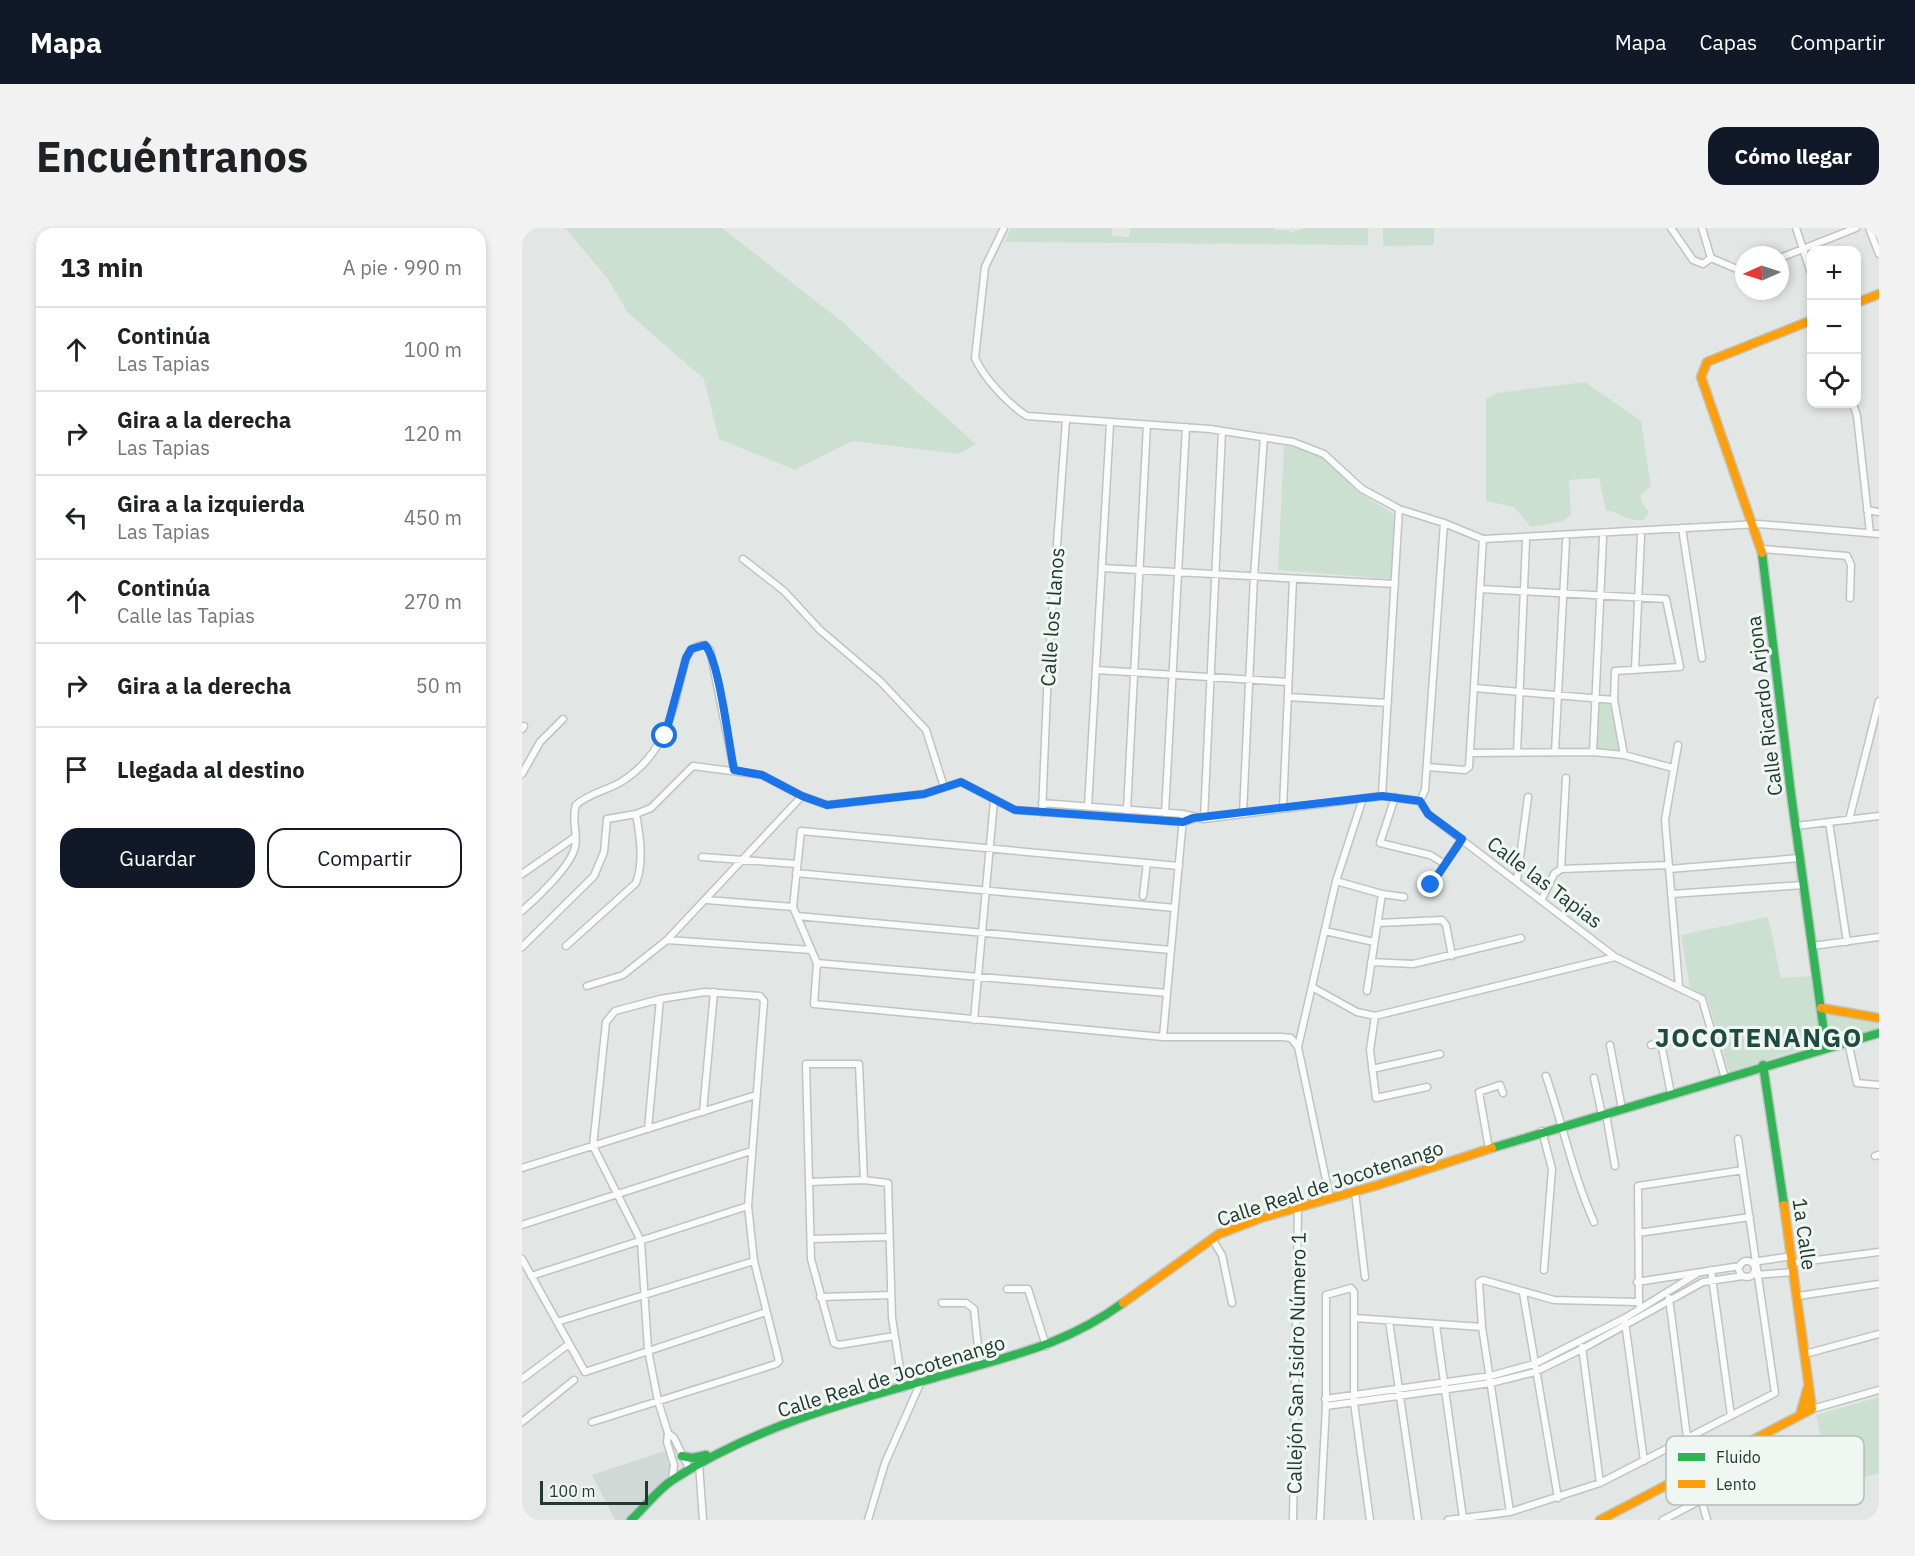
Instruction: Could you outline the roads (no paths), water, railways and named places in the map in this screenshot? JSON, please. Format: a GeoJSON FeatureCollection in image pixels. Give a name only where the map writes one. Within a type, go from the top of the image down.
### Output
{"type":"FeatureCollection","features":[{"type":"Feature","properties":{"kind":"street"},"geometry":{"type":"LineString","coordinates":[[1004,228],[985,267],[975,358],[982,370],[1021,412],[1033,418],[1186,427],[1293,442],[1324,454],[1362,489],[1399,509],[1444,523],[1483,539],[1754,524],[1879,534]]}},
{"type":"Feature","properties":{"kind":"street"},"geometry":{"type":"LineString","coordinates":[[1671,228],[1693,260],[1703,264],[1711,258]]}},
{"type":"Feature","properties":{"kind":"street"},"geometry":{"type":"LineString","coordinates":[[1701,228],[1711,258],[1735,268]]}},
{"type":"Feature","properties":{"kind":"street"},"geometry":{"type":"LineString","coordinates":[[1796,228],[1807,261]]}},
{"type":"Feature","properties":{"kind":"street"},"geometry":{"type":"LineString","coordinates":[[1789,254],[1857,228]]}},
{"type":"Feature","properties":{"kind":"street"},"geometry":{"type":"LineString","coordinates":[[1869,228],[1879,254]]}},
{"type":"Feature","properties":{"kind":"street"},"geometry":{"type":"LineString","coordinates":[[1861,301],[1879,294]]}},
{"type":"Feature","properties":{"kind":"street","name":"Calle Ricardo Arjona"},"geometry":{"type":"LineString","coordinates":[[1807,322],[1707,362],[1702,370],[1701,380],[1762,549],[1826,1047]]}},
{"type":"Feature","properties":{"kind":"street"},"geometry":{"type":"LineString","coordinates":[[1854,408],[1870,533]]}},
{"type":"Feature","properties":{"kind":"street","name":"Calle los Llanos"},"geometry":{"type":"LineString","coordinates":[[1042,813],[1048,669],[1066,420]]}},
{"type":"Feature","properties":{"kind":"street"},"geometry":{"type":"LineString","coordinates":[[1088,807],[1110,424]]}},
{"type":"Feature","properties":{"kind":"street"},"geometry":{"type":"LineString","coordinates":[[1127,810],[1147,425]]}},
{"type":"Feature","properties":{"kind":"street"},"geometry":{"type":"LineString","coordinates":[[1165,813],[1186,427]]}},
{"type":"Feature","properties":{"kind":"street"},"geometry":{"type":"LineString","coordinates":[[1204,819],[1222,431]]}},
{"type":"Feature","properties":{"kind":"street"},"geometry":{"type":"LineString","coordinates":[[1243,814],[1248,679],[1264,437]]}},
{"type":"Feature","properties":{"kind":"street"},"geometry":{"type":"LineString","coordinates":[[1382,796],[1399,509]]}},
{"type":"Feature","properties":{"kind":"street"},"geometry":{"type":"LineString","coordinates":[[1867,510],[1879,512]]}},
{"type":"Feature","properties":{"kind":"street"},"geometry":{"type":"LineString","coordinates":[[1042,803],[1183,814],[1204,819],[1382,796],[1420,801],[1425,790],[1427,767],[1444,523]]}},
{"type":"Feature","properties":{"kind":"street"},"geometry":{"type":"LineString","coordinates":[[1682,528],[1702,658]]}},
{"type":"Feature","properties":{"kind":"street"},"geometry":{"type":"LineString","coordinates":[[1635,669],[1641,536]]}},
{"type":"Feature","properties":{"kind":"street"},"geometry":{"type":"LineString","coordinates":[[1593,752],[1603,538]]}},
{"type":"Feature","properties":{"kind":"street"},"geometry":{"type":"LineString","coordinates":[[1427,767],[1468,769],[1471,753],[1483,539]]}},
{"type":"Feature","properties":{"kind":"street"},"geometry":{"type":"LineString","coordinates":[[1516,753],[1526,541]]}},
{"type":"Feature","properties":{"kind":"street"},"geometry":{"type":"LineString","coordinates":[[1555,752],[1566,541]]}},
{"type":"Feature","properties":{"kind":"street"},"geometry":{"type":"LineString","coordinates":[[1762,549],[1847,556],[1851,565],[1850,598]]}},
{"type":"Feature","properties":{"kind":"street"},"geometry":{"type":"LineString","coordinates":[[743,559],[784,591],[820,630],[880,682],[926,730],[944,787]]}},
{"type":"Feature","properties":{"kind":"street"},"geometry":{"type":"LineString","coordinates":[[1101,568],[1395,584]]}},
{"type":"Feature","properties":{"kind":"street"},"geometry":{"type":"LineString","coordinates":[[1283,808],[1293,579]]}},
{"type":"Feature","properties":{"kind":"street"},"geometry":{"type":"LineString","coordinates":[[1481,589],[1666,599],[1680,667],[1616,671],[1614,700],[1624,756]]}},
{"type":"Feature","properties":{"kind":"street"},"geometry":{"type":"LineString","coordinates":[[522,911],[552,882],[575,848],[576,805],[623,781],[654,752],[665,736],[686,658],[691,649],[698,645],[705,645],[710,650],[734,770]]}},
{"type":"Feature","properties":{"kind":"street"},"geometry":{"type":"LineString","coordinates":[[1096,670],[1288,682]]}},
{"type":"Feature","properties":{"kind":"street"},"geometry":{"type":"LineString","coordinates":[[1475,688],[1614,700]]}},
{"type":"Feature","properties":{"kind":"street"},"geometry":{"type":"LineString","coordinates":[[1288,697],[1388,703]]}},
{"type":"Feature","properties":{"kind":"street"},"geometry":{"type":"LineString","coordinates":[[1850,820],[1879,701]]}},
{"type":"Feature","properties":{"kind":"street"},"geometry":{"type":"LineString","coordinates":[[522,774],[540,742],[563,719]]}},
{"type":"Feature","properties":{"kind":"street"},"geometry":{"type":"LineString","coordinates":[[1678,745],[1665,820],[1679,986]]}},
{"type":"Feature","properties":{"kind":"street"},"geometry":{"type":"LineString","coordinates":[[1471,753],[1593,752],[1624,756],[1673,768]]}},
{"type":"Feature","properties":{"kind":"street"},"geometry":{"type":"LineString","coordinates":[[522,947],[594,876],[604,852],[607,819],[636,814],[662,799],[687,769],[693,766],[762,775],[802,796],[827,805],[924,794],[961,782],[1015,810],[1183,822],[1193,818]]}},
{"type":"Feature","properties":{"kind":"street"},"geometry":{"type":"LineString","coordinates":[[1561,869],[1566,778]]}},
{"type":"Feature","properties":{"kind":"street"},"geometry":{"type":"LineString","coordinates":[[587,986],[623,975],[667,940],[707,900],[802,796]]}},
{"type":"Feature","properties":{"kind":"street"},"geometry":{"type":"LineString","coordinates":[[1517,880],[1528,796]]}},
{"type":"Feature","properties":{"kind":"street"},"geometry":{"type":"LineString","coordinates":[[1395,797],[1380,841],[1382,844],[1430,855],[1445,864]]}},
{"type":"Feature","properties":{"kind":"street"},"geometry":{"type":"LineString","coordinates":[[1330,1199],[1298,1047],[1336,881],[1363,798]]}},
{"type":"Feature","properties":{"kind":"street"},"geometry":{"type":"LineString","coordinates":[[974,1020],[994,801]]}},
{"type":"Feature","properties":{"kind":"street","name":"Calle las Tapias"},"geometry":{"type":"LineString","coordinates":[[1420,801],[1428,814],[1616,957],[1702,999],[1725,1078]]}},
{"type":"Feature","properties":{"kind":"street"},"geometry":{"type":"LineString","coordinates":[[566,946],[636,883],[639,875],[640,838],[636,814]]}},
{"type":"Feature","properties":{"kind":"street"},"geometry":{"type":"LineString","coordinates":[[1163,1036],[1183,814]]}},
{"type":"Feature","properties":{"kind":"street"},"geometry":{"type":"LineString","coordinates":[[1796,826],[1879,816]]}},
{"type":"Feature","properties":{"kind":"street"},"geometry":{"type":"LineString","coordinates":[[1829,822],[1847,942]]}},
{"type":"Feature","properties":{"kind":"street"},"geometry":{"type":"LineString","coordinates":[[1179,866],[803,830],[800,832],[793,907],[817,963],[814,1001],[816,1005],[1163,1036],[1282,1037],[1291,1038],[1298,1047]]}},
{"type":"Feature","properties":{"kind":"street"},"geometry":{"type":"LineString","coordinates":[[522,874],[575,837]]}},
{"type":"Feature","properties":{"kind":"street"},"geometry":{"type":"LineString","coordinates":[[1431,885],[1462,839]]}},
{"type":"Feature","properties":{"kind":"street"},"geometry":{"type":"LineString","coordinates":[[702,857],[797,864]]}},
{"type":"Feature","properties":{"kind":"street"},"geometry":{"type":"LineString","coordinates":[[1542,899],[1554,874],[1561,869],[1669,867],[1800,858]]}},
{"type":"Feature","properties":{"kind":"street"},"geometry":{"type":"LineString","coordinates":[[1143,896],[1147,863]]}},
{"type":"Feature","properties":{"kind":"street"},"geometry":{"type":"LineString","coordinates":[[796,873],[1175,908]]}},
{"type":"Feature","properties":{"kind":"street"},"geometry":{"type":"LineString","coordinates":[[1336,881],[1382,894],[1404,897]]}},
{"type":"Feature","properties":{"kind":"street"},"geometry":{"type":"LineString","coordinates":[[1671,894],[1804,885]]}},
{"type":"Feature","properties":{"kind":"street"},"geometry":{"type":"LineString","coordinates":[[1367,991],[1382,894]]}},
{"type":"Feature","properties":{"kind":"street"},"geometry":{"type":"LineString","coordinates":[[707,900],[793,907]]}},
{"type":"Feature","properties":{"kind":"street"},"geometry":{"type":"LineString","coordinates":[[797,916],[1171,950]]}},
{"type":"Feature","properties":{"kind":"street"},"geometry":{"type":"LineString","coordinates":[[1378,923],[1442,920],[1446,925],[1452,956]]}},
{"type":"Feature","properties":{"kind":"street"},"geometry":{"type":"LineString","coordinates":[[1325,931],[1374,942]]}},
{"type":"Feature","properties":{"kind":"street"},"geometry":{"type":"LineString","coordinates":[[1812,946],[1879,937]]}},
{"type":"Feature","properties":{"kind":"street"},"geometry":{"type":"LineString","coordinates":[[1371,962],[1413,964],[1521,938]]}},
{"type":"Feature","properties":{"kind":"street"},"geometry":{"type":"LineString","coordinates":[[667,940],[811,950]]}},
{"type":"Feature","properties":{"kind":"street"},"geometry":{"type":"LineString","coordinates":[[1312,987],[1358,1012],[1375,1016],[1616,957]]}},
{"type":"Feature","properties":{"kind":"street"},"geometry":{"type":"LineString","coordinates":[[817,963],[1167,993]]}},
{"type":"Feature","properties":{"kind":"street"},"geometry":{"type":"LineString","coordinates":[[704,1112],[714,992]]}},
{"type":"Feature","properties":{"kind":"street"},"geometry":{"type":"LineString","coordinates":[[592,1422],[658,1401],[776,1364],[780,1358],[754,1261],[748,1206],[762,998],[714,992],[660,999],[615,1011],[606,1022],[592,1146],[619,1193],[640,1241],[642,1296],[648,1350],[658,1401],[668,1433],[674,1465],[672,1480]]}},
{"type":"Feature","properties":{"kind":"street"},"geometry":{"type":"LineString","coordinates":[[648,1129],[660,999]]}},
{"type":"Feature","properties":{"kind":"street"},"geometry":{"type":"LineString","coordinates":[[1821,1008],[1879,1018]]}},
{"type":"Feature","properties":{"kind":"street"},"geometry":{"type":"LineString","coordinates":[[1375,1016],[1370,1050],[1376,1098],[1427,1087]]}},
{"type":"Feature","properties":{"kind":"street","name":"Calle Real de Jocotenango"},"geometry":{"type":"LineString","coordinates":[[631,1520],[672,1480],[699,1462],[736,1444],[828,1408],[920,1384],[1046,1346],[1108,1316],[1212,1239],[1298,1206],[1355,1192],[1542,1131],[1879,1033]]}},
{"type":"Feature","properties":{"kind":"street"},"geometry":{"type":"LineString","coordinates":[[1651,1045],[1686,1037]]}},
{"type":"Feature","properties":{"kind":"street"},"geometry":{"type":"LineString","coordinates":[[1661,1042],[1671,1095]]}},
{"type":"Feature","properties":{"kind":"street"},"geometry":{"type":"LineString","coordinates":[[1848,1042],[1857,1083],[1879,1085]]}},
{"type":"Feature","properties":{"kind":"street"},"geometry":{"type":"LineString","coordinates":[[1610,1045],[1623,1109]]}},
{"type":"Feature","properties":{"kind":"street"},"geometry":{"type":"LineString","coordinates":[[1372,1069],[1440,1054]]}},
{"type":"Feature","properties":{"kind":"street"},"geometry":{"type":"LineString","coordinates":[[864,1180],[859,1064],[808,1063],[804,1066],[812,1265],[820,1296],[836,1345],[894,1336]]}},
{"type":"Feature","properties":{"kind":"street","name":"1a Calle"},"geometry":{"type":"LineString","coordinates":[[1763,1065],[1798,1296],[1812,1409]]}},
{"type":"Feature","properties":{"kind":"street"},"geometry":{"type":"LineString","coordinates":[[1546,1076],[1563,1125],[1578,1185],[1594,1222]]}},
{"type":"Feature","properties":{"kind":"street"},"geometry":{"type":"LineString","coordinates":[[1594,1078],[1615,1166]]}},
{"type":"Feature","properties":{"kind":"street"},"geometry":{"type":"LineString","coordinates":[[1489,1149],[1479,1092],[1500,1085],[1503,1093]]}},
{"type":"Feature","properties":{"kind":"street"},"geometry":{"type":"LineString","coordinates":[[522,1168],[756,1095]]}},
{"type":"Feature","properties":{"kind":"street"},"geometry":{"type":"LineString","coordinates":[[1542,1131],[1552,1168],[1544,1270]]}},
{"type":"Feature","properties":{"kind":"street"},"geometry":{"type":"LineString","coordinates":[[1689,1436],[1775,1391],[1753,1262],[1738,1139]]}},
{"type":"Feature","properties":{"kind":"street"},"geometry":{"type":"LineString","coordinates":[[522,1225],[751,1151]]}},
{"type":"Feature","properties":{"kind":"street"},"geometry":{"type":"LineString","coordinates":[[1639,1304],[1637,1282],[1638,1186],[1743,1170]]}},
{"type":"Feature","properties":{"kind":"street"},"geometry":{"type":"LineString","coordinates":[[808,1182],[864,1180],[888,1183],[891,1295],[894,1336],[903,1388]]}},
{"type":"Feature","properties":{"kind":"street"},"geometry":{"type":"LineString","coordinates":[[1355,1192],[1365,1277]]}},
{"type":"Feature","properties":{"kind":"street"},"geometry":{"type":"LineString","coordinates":[[531,1276],[748,1206]]}},
{"type":"Feature","properties":{"kind":"street","name":"Callejón San Isidro Número 1"},"geometry":{"type":"LineString","coordinates":[[1293,1520],[1298,1206]]}},
{"type":"Feature","properties":{"kind":"street"},"geometry":{"type":"LineString","coordinates":[[1638,1233],[1749,1217]]}},
{"type":"Feature","properties":{"kind":"street"},"geometry":{"type":"LineString","coordinates":[[811,1239],[889,1237]]}},
{"type":"Feature","properties":{"kind":"street"},"geometry":{"type":"LineString","coordinates":[[1212,1239],[1222,1255],[1232,1304]]}},
{"type":"Feature","properties":{"kind":"street"},"geometry":{"type":"LineString","coordinates":[[1326,1406],[1354,1399],[1491,1379],[1534,1368],[1670,1301],[1703,1282],[1755,1275],[1793,1264],[1879,1252]]}},
{"type":"Feature","properties":{"kind":"street"},"geometry":{"type":"LineString","coordinates":[[522,1259],[585,1371],[766,1312]]}},
{"type":"Feature","properties":{"kind":"street"},"geometry":{"type":"LineString","coordinates":[[557,1322],[754,1261]]}},
{"type":"Feature","properties":{"kind":"street"},"geometry":{"type":"LineString","coordinates":[[1637,1282],[1698,1274],[1753,1262],[1793,1264]]}},
{"type":"Feature","properties":{"kind":"street"},"geometry":{"type":"LineString","coordinates":[[1740,1266],[1743,1276]]}},
{"type":"Feature","properties":{"kind":"street"},"geometry":{"type":"LineString","coordinates":[[1711,1270],[1731,1416]]}},
{"type":"Feature","properties":{"kind":"street"},"geometry":{"type":"LineString","coordinates":[[1644,1461],[1625,1322],[1639,1304],[1698,1274]]}},
{"type":"Feature","properties":{"kind":"street"},"geometry":{"type":"LineString","coordinates":[[1510,1512],[1482,1327],[1479,1282],[1483,1280],[1523,1293],[1560,1301],[1639,1304]]}},
{"type":"Feature","properties":{"kind":"street"},"geometry":{"type":"LineString","coordinates":[[1798,1296],[1879,1284]]}},
{"type":"Feature","properties":{"kind":"street"},"geometry":{"type":"LineString","coordinates":[[1007,1289],[1029,1289],[1046,1346]]}},
{"type":"Feature","properties":{"kind":"street"},"geometry":{"type":"LineString","coordinates":[[1320,1520],[1326,1406],[1327,1293],[1353,1289],[1354,1399],[1370,1520]]}},
{"type":"Feature","properties":{"kind":"street"},"geometry":{"type":"LineString","coordinates":[[1668,1290],[1687,1436]]}},
{"type":"Feature","properties":{"kind":"street"},"geometry":{"type":"LineString","coordinates":[[1523,1293],[1558,1498]]}},
{"type":"Feature","properties":{"kind":"street"},"geometry":{"type":"LineString","coordinates":[[820,1296],[891,1295]]}},
{"type":"Feature","properties":{"kind":"street"},"geometry":{"type":"LineString","coordinates":[[942,1304],[966,1303],[974,1309],[980,1365]]}},
{"type":"Feature","properties":{"kind":"street"},"geometry":{"type":"LineString","coordinates":[[1354,1318],[1482,1327]]}},
{"type":"Feature","properties":{"kind":"street"},"geometry":{"type":"LineString","coordinates":[[1389,1322],[1418,1520]]}},
{"type":"Feature","properties":{"kind":"street"},"geometry":{"type":"LineString","coordinates":[[1436,1325],[1463,1518]]}},
{"type":"Feature","properties":{"kind":"street"},"geometry":{"type":"LineString","coordinates":[[1805,1354],[1879,1334]]}},
{"type":"Feature","properties":{"kind":"street"},"geometry":{"type":"LineString","coordinates":[[523,1376],[569,1344]]}},
{"type":"Feature","properties":{"kind":"street"},"geometry":{"type":"LineString","coordinates":[[1581,1345],[1600,1483]]}},
{"type":"Feature","properties":{"kind":"street"},"geometry":{"type":"LineString","coordinates":[[522,1422],[574,1380]]}},
{"type":"Feature","properties":{"kind":"street"},"geometry":{"type":"LineString","coordinates":[[867,1520],[885,1463],[920,1384]]}},
{"type":"Feature","properties":{"kind":"street"},"geometry":{"type":"LineString","coordinates":[[1800,1415],[1808,1384]]}},
{"type":"Feature","properties":{"kind":"street"},"geometry":{"type":"LineString","coordinates":[[1761,1436],[1812,1409],[1879,1390]]}},
{"type":"Feature","properties":{"kind":"street"},"geometry":{"type":"LineString","coordinates":[[1326,1399],[1354,1399]]}},
{"type":"Feature","properties":{"kind":"street"},"geometry":{"type":"LineString","coordinates":[[668,1433],[689,1468]]}},
{"type":"Feature","properties":{"kind":"street"},"geometry":{"type":"LineString","coordinates":[[682,1456],[698,1458],[736,1444]]}},
{"type":"Feature","properties":{"kind":"street"},"geometry":{"type":"LineString","coordinates":[[670,1450],[678,1447]]}},
{"type":"Feature","properties":{"kind":"street"},"geometry":{"type":"LineString","coordinates":[[1448,1520],[1510,1512],[1558,1498],[1600,1483],[1666,1449]]}},
{"type":"Feature","properties":{"kind":"street"},"geometry":{"type":"LineString","coordinates":[[699,1462],[703,1520]]}},
{"type":"Feature","properties":{"kind":"street"},"geometry":{"type":"LineString","coordinates":[[1600,1520],[1666,1486]]}},
{"type":"Feature","properties":{"kind":"street"},"geometry":{"type":"LineString","coordinates":[[1664,1520],[1692,1505]]}},
{"type":"Feature","properties":{"kind":"street"},"geometry":{"type":"LineString","coordinates":[[1704,1505],[1707,1520]]}},
{"type":"Feature","properties":{"kind":"district","name":"JOCOTENANGO"},"geometry":{"type":"Point","coordinates":[1759,1037]}}]}
